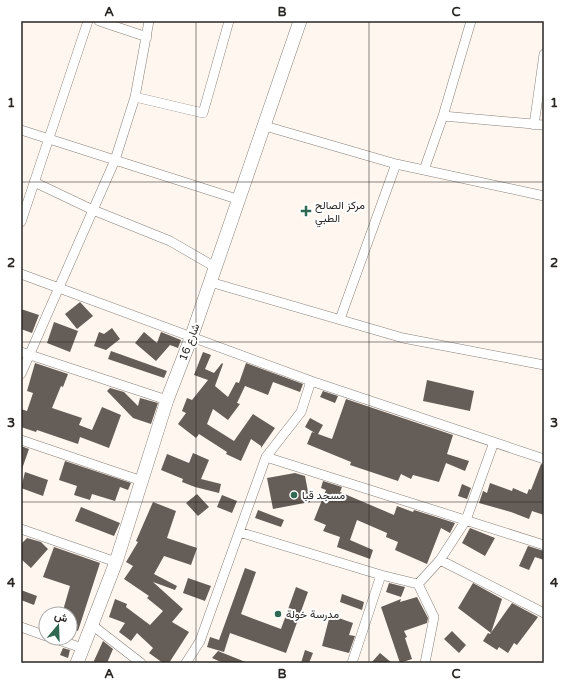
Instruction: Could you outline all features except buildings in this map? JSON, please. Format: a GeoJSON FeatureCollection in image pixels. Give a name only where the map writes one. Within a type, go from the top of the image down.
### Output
{"type":"FeatureCollection","features":[{"type":"Feature","properties":{"kind":"street"},"geometry":{"type":"LineString","coordinates":[[21,222],[88,21]]}},
{"type":"Feature","properties":{"kind":"street"},"geometry":{"type":"LineString","coordinates":[[99,21],[146,37]]}},
{"type":"Feature","properties":{"kind":"street"},"geometry":{"type":"LineString","coordinates":[[21,374],[25,353],[58,289],[115,160],[135,97],[149,21]]}},
{"type":"Feature","properties":{"kind":"street"},"geometry":{"type":"LineString","coordinates":[[135,97],[203,112],[229,21]]}},
{"type":"Feature","properties":{"kind":"street","name":"شارع 16"},"geometry":{"type":"LineString","coordinates":[[77,663],[116,562],[167,400],[192,338],[300,21]]}},
{"type":"Feature","properties":{"kind":"street"},"geometry":{"type":"LineString","coordinates":[[424,170],[443,116],[471,21]]}},
{"type":"Feature","properties":{"kind":"street"},"geometry":{"type":"LineString","coordinates":[[534,125],[544,55]]}},
{"type":"Feature","properties":{"kind":"street"},"geometry":{"type":"LineString","coordinates":[[443,116],[544,125]]}},
{"type":"Feature","properties":{"kind":"street"},"geometry":{"type":"LineString","coordinates":[[265,126],[396,164],[544,196]]}},
{"type":"Feature","properties":{"kind":"street"},"geometry":{"type":"LineString","coordinates":[[21,130],[240,200]]}},
{"type":"Feature","properties":{"kind":"street"},"geometry":{"type":"LineString","coordinates":[[340,320],[396,164]]}},
{"type":"Feature","properties":{"kind":"street"},"geometry":{"type":"LineString","coordinates":[[34,182],[93,210],[170,241],[215,267]]}},
{"type":"Feature","properties":{"kind":"street"},"geometry":{"type":"LineString","coordinates":[[21,274],[58,289],[311,381],[544,459]]}},
{"type":"Feature","properties":{"kind":"street"},"geometry":{"type":"LineString","coordinates":[[210,282],[403,338],[543,365],[544,355]]}},
{"type":"Feature","properties":{"kind":"street"},"geometry":{"type":"LineString","coordinates":[[25,353],[167,400]]}},
{"type":"Feature","properties":{"kind":"street"},"geometry":{"type":"LineString","coordinates":[[186,663],[200,640],[266,457],[301,412],[311,381]]}},
{"type":"Feature","properties":{"kind":"street"},"geometry":{"type":"LineString","coordinates":[[21,440],[142,481]]}},
{"type":"Feature","properties":{"kind":"street"},"geometry":{"type":"LineString","coordinates":[[418,584],[440,560],[466,520],[494,442]]}},
{"type":"Feature","properties":{"kind":"street"},"geometry":{"type":"LineString","coordinates":[[266,457],[544,544]]}},
{"type":"Feature","properties":{"kind":"street"},"geometry":{"type":"LineString","coordinates":[[21,529],[116,562]]}},
{"type":"Feature","properties":{"kind":"street"},"geometry":{"type":"LineString","coordinates":[[240,532],[381,575],[418,584]]}},
{"type":"Feature","properties":{"kind":"street"},"geometry":{"type":"LineString","coordinates":[[440,560],[544,612]]}},
{"type":"Feature","properties":{"kind":"street"},"geometry":{"type":"LineString","coordinates":[[352,663],[381,575]]}},
{"type":"Feature","properties":{"kind":"street"},"geometry":{"type":"LineString","coordinates":[[418,584],[434,617],[426,661],[436,663]]}},
{"type":"Feature","properties":{"kind":"street"},"geometry":{"type":"LineString","coordinates":[[92,625],[141,663]]}},
{"type":"Feature","properties":{"kind":"street"},"geometry":{"type":"LineString","coordinates":[[21,627],[38,633]]}},
{"type":"Feature","properties":{"kind":"street"},"geometry":{"type":"LineString","coordinates":[[76,646],[82,648]]}},
{"type":"Feature","properties":{"kind":"place","name":"مركز الصالح الطبي"},"geometry":{"type":"Point","coordinates":[306,211]}},
{"type":"Feature","properties":{"kind":"place","name":"مسجد قبا"},"geometry":{"type":"Point","coordinates":[294,495]}},
{"type":"Feature","properties":{"kind":"place","name":"مدرسة خولة"},"geometry":{"type":"Point","coordinates":[278,614]}}]}
